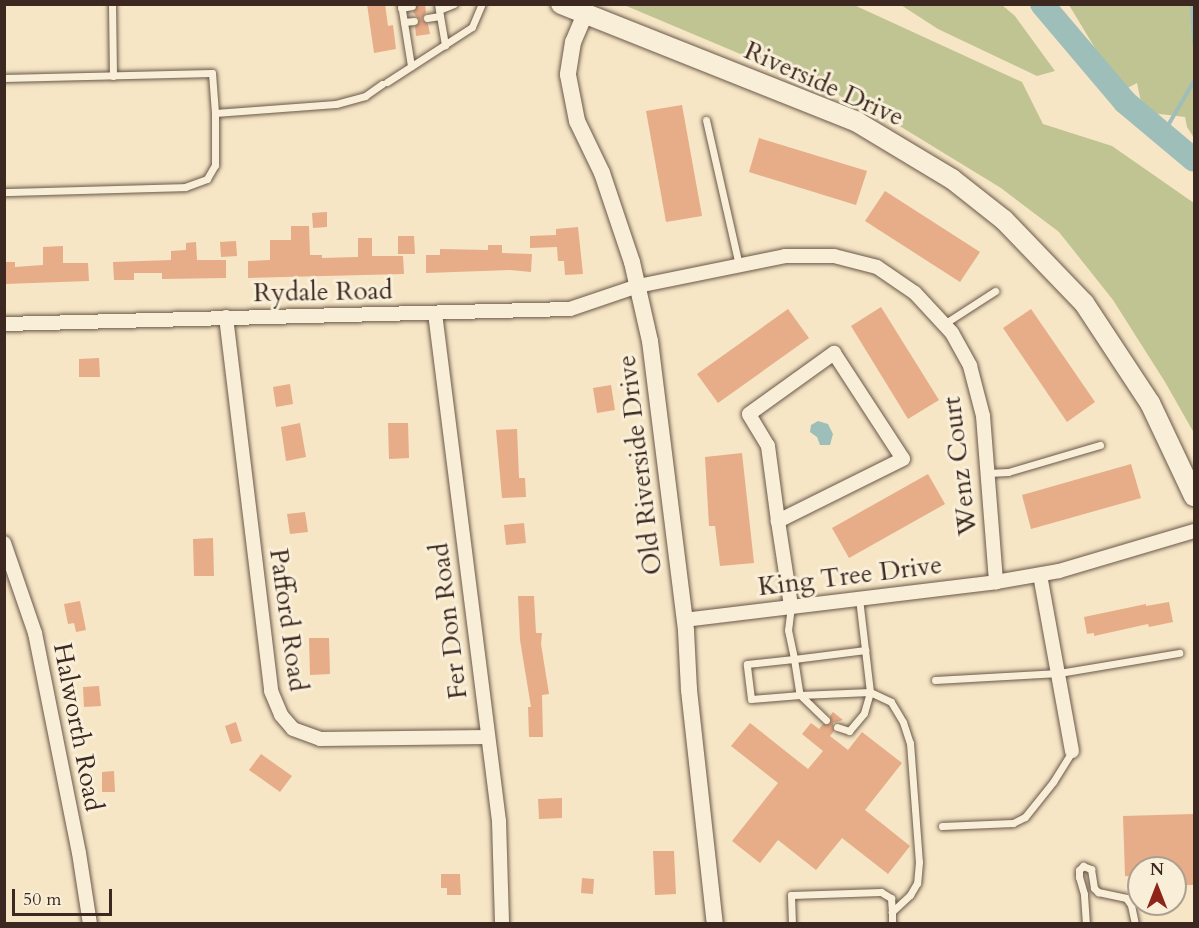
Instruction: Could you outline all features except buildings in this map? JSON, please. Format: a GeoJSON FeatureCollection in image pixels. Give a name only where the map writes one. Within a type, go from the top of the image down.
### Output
{"type":"FeatureCollection","features":[{"type":"Feature","properties":{"kind":"main road","name":"Riverside Drive"},"geometry":{"type":"LineString","coordinates":[[561,4],[857,122],[952,179],[996,213],[1046,261],[1084,303],[1109,337],[1150,403],[1194,496]]}},
{"type":"Feature","properties":{"kind":"street","name":"Old Riverside Drive"},"geometry":{"type":"LineString","coordinates":[[585,14],[569,60],[572,103],[614,206],[638,286],[650,341],[684,620],[690,702],[716,924]]}},
{"type":"Feature","properties":{"kind":"street","name":"Wenz Court"},"geometry":{"type":"LineString","coordinates":[[638,286],[785,255],[834,256],[877,267],[915,293],[952,333],[970,366],[983,416],[996,582]]}},
{"type":"Feature","properties":{"kind":"street","name":"Rydale Road"},"geometry":{"type":"LineString","coordinates":[[4,324],[570,309],[638,286]]}},
{"type":"Feature","properties":{"kind":"street","name":"Fer Don Road"},"geometry":{"type":"LineString","coordinates":[[435,313],[500,831],[502,924]]}},
{"type":"Feature","properties":{"kind":"street","name":"Pafford Road"},"geometry":{"type":"LineString","coordinates":[[226,317],[270,691],[281,715],[293,729],[320,739],[488,737]]}},
{"type":"Feature","properties":{"kind":"street"},"geometry":{"type":"LineString","coordinates":[[778,521],[903,459],[834,353],[749,414],[768,446],[778,521],[791,606]]}},
{"type":"Feature","properties":{"kind":"street","name":"King Tree Drive"},"geometry":{"type":"LineString","coordinates":[[684,620],[1040,575],[1194,531]]}},
{"type":"Feature","properties":{"kind":"street","name":"Halworth Road"},"geometry":{"type":"LineString","coordinates":[[4,543],[35,633],[79,853],[90,924]]}},
{"type":"Feature","properties":{"kind":"street"},"geometry":{"type":"LineString","coordinates":[[1040,575],[1072,751]]}},
{"type":"Feature","properties":{"kind":"lane"},"geometry":{"type":"LineString","coordinates":[[112,4],[113,76]]}},
{"type":"Feature","properties":{"kind":"lane"},"geometry":{"type":"LineString","coordinates":[[427,18],[454,4]]}},
{"type":"Feature","properties":{"kind":"lane"},"geometry":{"type":"LineString","coordinates":[[215,113],[336,104],[365,96],[472,27],[482,4]]}},
{"type":"Feature","properties":{"kind":"lane"},"geometry":{"type":"LineString","coordinates":[[411,66],[401,6],[412,6]]}},
{"type":"Feature","properties":{"kind":"lane"},"geometry":{"type":"LineString","coordinates":[[439,10],[445,45]]}},
{"type":"Feature","properties":{"kind":"lane"},"geometry":{"type":"LineString","coordinates":[[404,22],[414,21]]}},
{"type":"Feature","properties":{"kind":"lane"},"geometry":{"type":"LineString","coordinates":[[4,78],[212,74],[215,113],[215,165],[207,179],[185,187],[4,192]]}},
{"type":"Feature","properties":{"kind":"lane"},"geometry":{"type":"LineString","coordinates":[[706,120],[739,265]]}},
{"type":"Feature","properties":{"kind":"lane"},"geometry":{"type":"LineString","coordinates":[[944,324],[995,291]]}},
{"type":"Feature","properties":{"kind":"lane"},"geometry":{"type":"LineString","coordinates":[[988,472],[1008,472],[1100,446]]}},
{"type":"Feature","properties":{"kind":"lane"},"geometry":{"type":"LineString","coordinates":[[837,727],[849,731],[864,712],[870,692],[858,598]]}},
{"type":"Feature","properties":{"kind":"lane"},"geometry":{"type":"LineString","coordinates":[[791,606],[788,630],[800,695],[826,720]]}},
{"type":"Feature","properties":{"kind":"lane"},"geometry":{"type":"LineString","coordinates":[[865,650],[747,664],[751,699],[870,692],[891,702],[903,722],[910,743],[919,862],[917,883],[910,896],[892,912]]}},
{"type":"Feature","properties":{"kind":"lane"},"geometry":{"type":"LineString","coordinates":[[935,680],[1059,674],[1179,653]]}},
{"type":"Feature","properties":{"kind":"lane"},"geometry":{"type":"LineString","coordinates":[[942,826],[1013,823],[1025,817],[1053,782],[1072,751]]}},
{"type":"Feature","properties":{"kind":"lane"},"geometry":{"type":"LineString","coordinates":[[1086,924],[1084,894],[1079,877],[1079,870],[1083,866],[1091,869],[1094,888],[1098,892],[1126,898],[1131,905],[1135,924]]}},
{"type":"Feature","properties":{"kind":"lane"},"geometry":{"type":"LineString","coordinates":[[792,924],[791,895],[881,892],[891,898],[892,924]]}},
{"type":"Feature","properties":{"kind":"green space"},"geometry":{"type":"Polygon","coordinates":[[[624,5],[854,5],[1022,82],[1043,124],[1112,146],[1194,203],[1194,433],[1113,300],[1059,232],[1001,188],[875,111],[624,5]]]}},
{"type":"Feature","properties":{"kind":"green space"},"geometry":{"type":"Polygon","coordinates":[[[901,5],[1002,5],[1015,16],[1055,71],[1037,76],[938,29],[901,5]]]}},
{"type":"Feature","properties":{"kind":"green space"},"geometry":{"type":"Polygon","coordinates":[[[1069,5],[1194,5],[1194,138],[1187,127],[1185,117],[1143,112],[1137,83],[1114,95],[1096,78],[1101,58],[1069,5]]]}},
{"type":"Feature","properties":{"kind":"water"},"geometry":{"type":"Polygon","coordinates":[[[818,421],[828,424],[833,434],[830,445],[820,445],[817,437],[810,432],[811,425],[818,421]]]}},
{"type":"Feature","properties":{"kind":"waterway"},"geometry":{"type":"LineString","coordinates":[[1042,4],[1125,102],[1194,160]]}},
{"type":"Feature","properties":{"kind":"waterway"},"geometry":{"type":"LineString","coordinates":[[1192,4],[1194,43]]}},
{"type":"Feature","properties":{"kind":"waterway"},"geometry":{"type":"LineString","coordinates":[[1163,134],[1194,81]]}}]}
